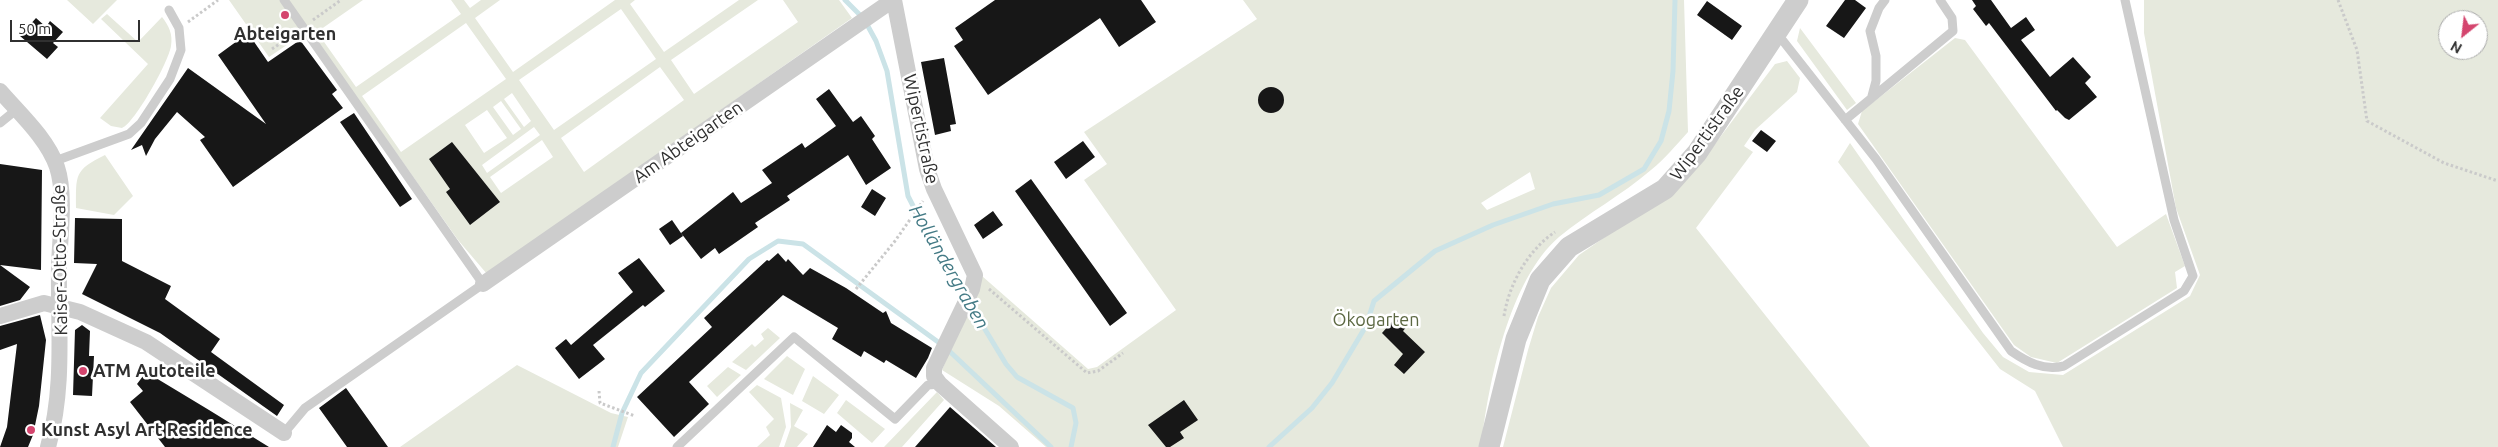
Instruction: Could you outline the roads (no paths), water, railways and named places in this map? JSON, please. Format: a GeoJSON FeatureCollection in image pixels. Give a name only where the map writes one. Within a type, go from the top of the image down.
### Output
{"type":"FeatureCollection","features":[{"type":"Feature","properties":{"kind":"street","name":"Am Abteigarten"},"geometry":{"type":"LineString","coordinates":[[483,284],[893,0]]}},
{"type":"Feature","properties":{"kind":"street","name":"Wipertistraße"},"geometry":{"type":"LineString","coordinates":[[893,0],[898,15],[927,169],[934,189],[976,275],[934,371],[940,384]]}},
{"type":"Feature","properties":{"kind":"street","name":"Wipertistraße"},"geometry":{"type":"LineString","coordinates":[[1489,447],[1516,339],[1540,280],[1569,247],[1665,190],[1697,153],[1798,0]]}},
{"type":"Feature","properties":{"kind":"street","name":"Kaiser-Otto-Straße"},"geometry":{"type":"LineString","coordinates":[[0,91],[44,144],[55,162],[60,187],[59,306],[61,346],[59,388],[48,447]]}},
{"type":"Feature","properties":{"kind":"street"},"geometry":{"type":"LineString","coordinates":[[0,316],[41,304],[59,306],[80,312],[146,342],[284,433]]}},
{"type":"Feature","properties":{"kind":"street"},"geometry":{"type":"LineString","coordinates":[[940,384],[1011,447]]}},
{"type":"Feature","properties":{"kind":"lane"},"geometry":{"type":"LineString","coordinates":[[284,0],[483,284],[305,408],[284,433]]}},
{"type":"Feature","properties":{"kind":"lane"},"geometry":{"type":"LineString","coordinates":[[1872,96],[1876,81],[1876,56],[1870,32],[1879,8],[1885,0]]}},
{"type":"Feature","properties":{"kind":"lane"},"geometry":{"type":"LineString","coordinates":[[1845,120],[1953,31],[1952,18],[1940,0]]}},
{"type":"Feature","properties":{"kind":"lane"},"geometry":{"type":"LineString","coordinates":[[1776,32],[1876,159],[2011,351],[2028,363],[2054,369],[2064,366],[2184,291],[2193,276],[2174,220],[2125,0]]}},
{"type":"Feature","properties":{"kind":"lane"},"geometry":{"type":"LineString","coordinates":[[55,162],[123,137],[136,128],[153,106],[177,65],[182,46],[179,28],[169,10]]}},
{"type":"Feature","properties":{"kind":"lane"},"geometry":{"type":"LineString","coordinates":[[0,123],[16,110]]}},
{"type":"Feature","properties":{"kind":"lane"},"geometry":{"type":"LineString","coordinates":[[677,447],[794,337],[895,419],[928,385],[940,384]]}},
{"type":"Feature","properties":{"kind":"waterway","name":"Holländergraben"},"geometry":{"type":"LineString","coordinates":[[845,0],[864,19],[876,41],[887,71],[908,196],[931,241],[965,296]]}},
{"type":"Feature","properties":{"kind":"waterway"},"geometry":{"type":"LineString","coordinates":[[1269,447],[1312,408],[1332,383],[1366,326],[1374,301],[1435,251],[1493,225],[1553,204],[1599,195],[1644,169],[1661,141],[1669,111],[1673,71],[1675,0]]}},
{"type":"Feature","properties":{"kind":"waterway"},"geometry":{"type":"LineString","coordinates":[[613,447],[622,413],[641,373],[749,259],[778,241],[803,244],[945,347],[1051,447]]}},
{"type":"Feature","properties":{"kind":"waterway","name":"Holländergraben"},"geometry":{"type":"LineString","coordinates":[[969,303],[1006,364],[1017,377],[1073,408],[1076,423],[1071,447]]}},
{"type":"Feature","properties":{"kind":"place","name":"Abteigarten"},"geometry":{"type":"Point","coordinates":[285,15]}},
{"type":"Feature","properties":{"kind":"place","name":"ATM Autoteile"},"geometry":{"type":"Point","coordinates":[83,371]}},
{"type":"Feature","properties":{"kind":"place","name":"Kunst Asyl Art Residence"},"geometry":{"type":"Point","coordinates":[31,430]}},
{"type":"Feature","properties":{"kind":"park label","name":"Ökogarten"},"geometry":{"type":"Point","coordinates":[1376,320]}}]}
